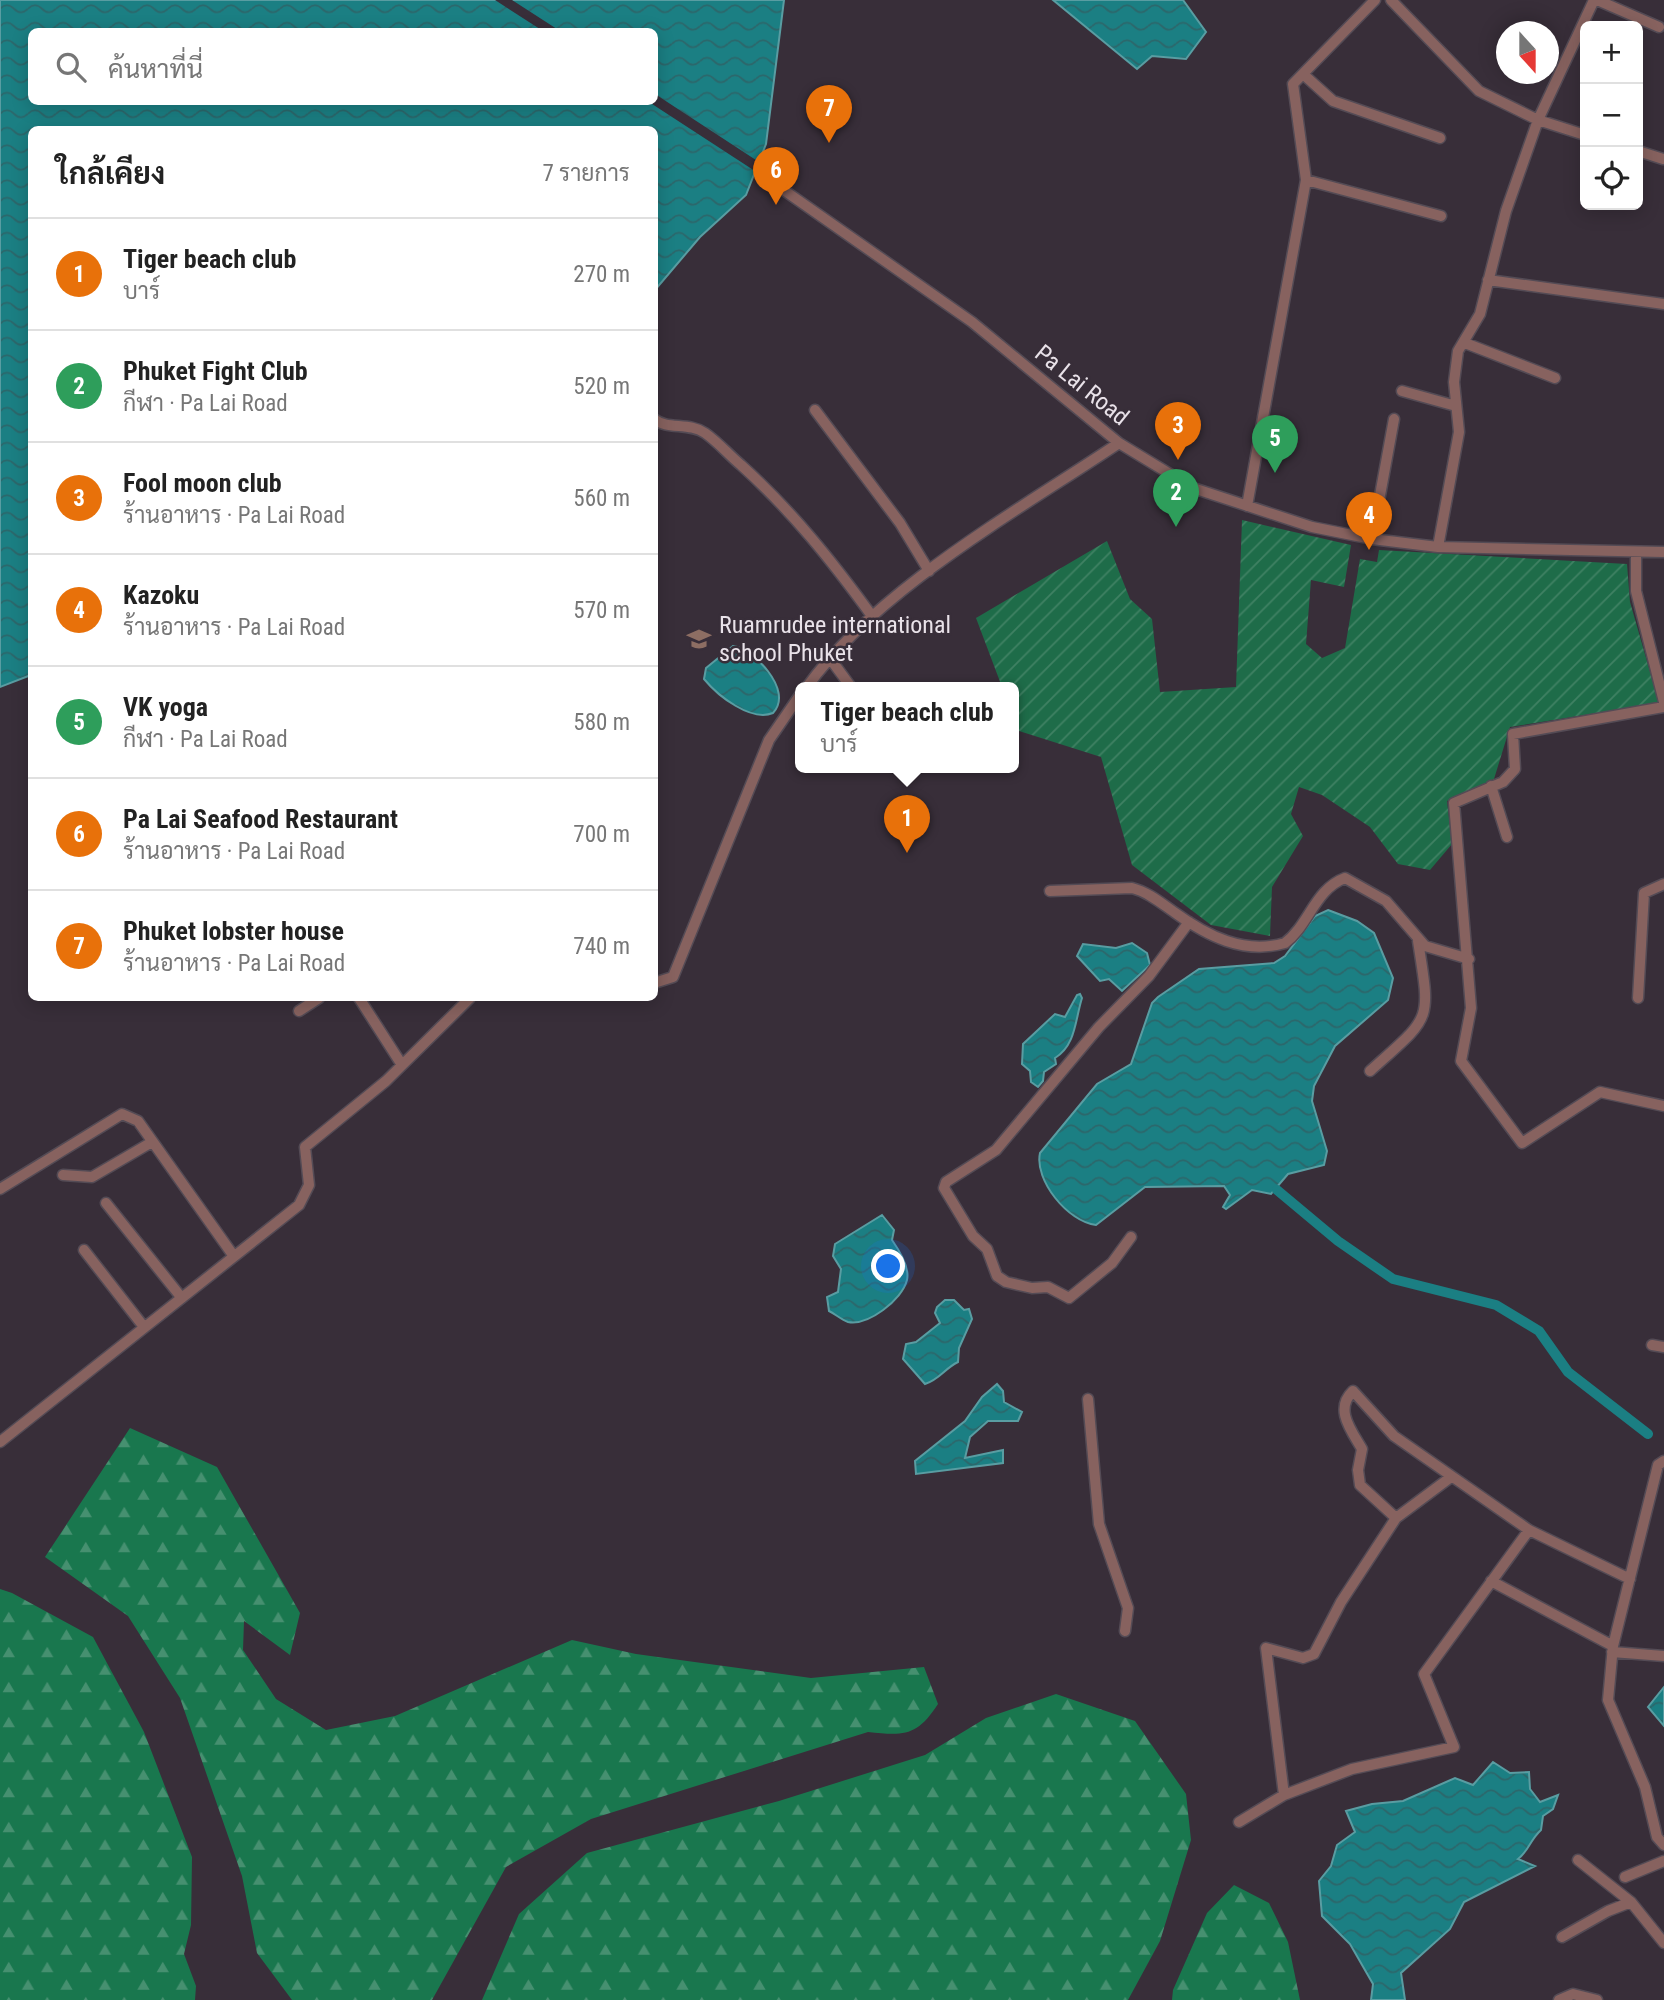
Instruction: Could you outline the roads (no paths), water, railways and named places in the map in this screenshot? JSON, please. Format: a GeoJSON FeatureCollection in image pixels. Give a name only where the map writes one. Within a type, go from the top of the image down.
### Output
{"type":"FeatureCollection","features":[{"type":"Feature","properties":{"kind":"street"},"geometry":{"type":"LineString","coordinates":[[1247,506],[1306,180],[1293,84],[1375,0]]}},
{"type":"Feature","properties":{"kind":"street"},"geometry":{"type":"LineString","coordinates":[[1391,0],[1479,91],[1538,120],[1580,133]]}},
{"type":"Feature","properties":{"kind":"street"},"geometry":{"type":"LineString","coordinates":[[1438,547],[1459,432],[1456,407],[1458,351],[1480,314],[1506,211],[1538,120],[1595,0],[1659,27]]}},
{"type":"Feature","properties":{"kind":"street"},"geometry":{"type":"LineString","coordinates":[[1303,74],[1333,101],[1440,138]]}},
{"type":"Feature","properties":{"kind":"street"},"geometry":{"type":"LineString","coordinates":[[1643,153],[1663,159]]}},
{"type":"Feature","properties":{"kind":"street"},"geometry":{"type":"LineString","coordinates":[[1306,180],[1441,216]]}},
{"type":"Feature","properties":{"kind":"street","name":"Pa Lai Road"},"geometry":{"type":"LineString","coordinates":[[763,181],[775,184],[972,322],[1119,443],[1193,488],[1312,527],[1372,539],[1438,547],[1664,552]]}},
{"type":"Feature","properties":{"kind":"street"},"geometry":{"type":"LineString","coordinates":[[1488,280],[1664,304]]}},
{"type":"Feature","properties":{"kind":"street"},"geometry":{"type":"LineString","coordinates":[[1465,343],[1555,378]]}},
{"type":"Feature","properties":{"kind":"street"},"geometry":{"type":"LineString","coordinates":[[1402,391],[1456,407]]}},
{"type":"Feature","properties":{"kind":"street"},"geometry":{"type":"LineString","coordinates":[[815,411],[885,502],[929,571]]}},
{"type":"Feature","properties":{"kind":"street"},"geometry":{"type":"LineString","coordinates":[[1372,539],[1394,419]]}},
{"type":"Feature","properties":{"kind":"street"},"geometry":{"type":"LineString","coordinates":[[658,422],[695,427],[720,446],[804,527],[872,616]]}},
{"type":"Feature","properties":{"kind":"street"},"geometry":{"type":"LineString","coordinates":[[811,682],[829,657],[872,616],[929,571],[1119,443]]}},
{"type":"Feature","properties":{"kind":"street"},"geometry":{"type":"LineString","coordinates":[[1636,552],[1636,591],[1664,704],[1513,734],[1515,769],[1503,782],[1454,803],[1469,959],[1471,1009],[1461,1061],[1522,1143],[1600,1092],[1664,1106]]}},
{"type":"Feature","properties":{"kind":"street"},"geometry":{"type":"LineString","coordinates":[[829,657],[847,682]]}},
{"type":"Feature","properties":{"kind":"street"},"geometry":{"type":"LineString","coordinates":[[658,982],[673,977],[769,740],[795,702]]}},
{"type":"Feature","properties":{"kind":"street"},"geometry":{"type":"LineString","coordinates":[[1491,786],[1507,837]]}},
{"type":"Feature","properties":{"kind":"street"},"geometry":{"type":"LineString","coordinates":[[1050,891],[1143,891],[1230,945],[1282,944],[1294,935],[1321,895],[1336,881],[1345,878],[1386,901],[1418,941],[1426,995],[1425,1015],[1418,1027],[1370,1070]]}},
{"type":"Feature","properties":{"kind":"street"},"geometry":{"type":"LineString","coordinates":[[1638,998],[1644,893],[1664,884]]}},
{"type":"Feature","properties":{"kind":"street"},"geometry":{"type":"LineString","coordinates":[[1131,1237],[1112,1263],[1069,1298],[1048,1287],[1032,1288],[1006,1282],[998,1276],[987,1249],[973,1236],[944,1188],[946,1182],[996,1150],[1099,1027],[1149,976],[1189,922]]}},
{"type":"Feature","properties":{"kind":"street"},"geometry":{"type":"LineString","coordinates":[[1418,941],[1469,959]]}},
{"type":"Feature","properties":{"kind":"street"},"geometry":{"type":"LineString","coordinates":[[299,1011],[314,1001]]}},
{"type":"Feature","properties":{"kind":"street"},"geometry":{"type":"LineString","coordinates":[[361,1001],[402,1065]]}},
{"type":"Feature","properties":{"kind":"street"},"geometry":{"type":"LineString","coordinates":[[0,1442],[299,1205],[309,1185],[305,1147],[402,1065],[467,1001]]}},
{"type":"Feature","properties":{"kind":"street"},"geometry":{"type":"LineString","coordinates":[[0,1189],[122,1114],[138,1121],[233,1255]]}},
{"type":"Feature","properties":{"kind":"street"},"geometry":{"type":"LineString","coordinates":[[63,1175],[92,1177],[152,1142]]}},
{"type":"Feature","properties":{"kind":"street"},"geometry":{"type":"LineString","coordinates":[[106,1203],[181,1297]]}},
{"type":"Feature","properties":{"kind":"street"},"geometry":{"type":"LineString","coordinates":[[84,1250],[144,1327]]}},
{"type":"Feature","properties":{"kind":"street"},"geometry":{"type":"LineString","coordinates":[[1652,1345],[1664,1347]]}},
{"type":"Feature","properties":{"kind":"street"},"geometry":{"type":"LineString","coordinates":[[1396,1518],[1360,1485],[1358,1470],[1362,1449],[1348,1426],[1343,1408],[1344,1399],[1353,1391],[1394,1436],[1529,1530],[1630,1579]]}},
{"type":"Feature","properties":{"kind":"street"},"geometry":{"type":"LineString","coordinates":[[1088,1399],[1099,1524],[1128,1608],[1125,1630]]}},
{"type":"Feature","properties":{"kind":"street"},"geometry":{"type":"LineString","coordinates":[[1664,1461],[1658,1465],[1613,1649],[1608,1700],[1645,1787],[1657,1837],[1664,1845]]}},
{"type":"Feature","properties":{"kind":"street"},"geometry":{"type":"LineString","coordinates":[[1284,1795],[1266,1648],[1303,1658],[1314,1654],[1341,1602],[1396,1518],[1451,1476]]}},
{"type":"Feature","properties":{"kind":"street"},"geometry":{"type":"LineString","coordinates":[[1239,1822],[1284,1795],[1352,1769],[1454,1747],[1424,1674],[1529,1530]]}},
{"type":"Feature","properties":{"kind":"street"},"geometry":{"type":"LineString","coordinates":[[1490,1581],[1613,1649],[1664,1656]]}},
{"type":"Feature","properties":{"kind":"street"},"geometry":{"type":"LineString","coordinates":[[1578,1860],[1631,1902],[1664,1943]]}},
{"type":"Feature","properties":{"kind":"street"},"geometry":{"type":"LineString","coordinates":[[1625,1877],[1664,1861]]}},
{"type":"Feature","properties":{"kind":"street"},"geometry":{"type":"LineString","coordinates":[[1562,1937],[1631,1902]]}},
{"type":"Feature","properties":{"kind":"street"},"geometry":{"type":"LineString","coordinates":[[1559,2000],[1573,1994],[1597,2000]]}},
{"type":"Feature","properties":{"kind":"water"},"geometry":{"type":"Polygon","coordinates":[[[0,0],[784,0],[766,144],[746,195],[700,237],[658,286],[658,126],[28,126],[28,676],[0,687],[0,0]]]}},
{"type":"Feature","properties":{"kind":"water"},"geometry":{"type":"Polygon","coordinates":[[[1053,0],[1183,0],[1206,32],[1186,59],[1152,56],[1137,69],[1053,0]]]}},
{"type":"Feature","properties":{"kind":"water"},"geometry":{"type":"Polygon","coordinates":[[[733,646],[750,654],[768,671],[775,682],[779,693],[778,704],[773,713],[764,715],[745,711],[726,700],[704,679],[706,668],[733,646]]]}},
{"type":"Feature","properties":{"kind":"water"},"geometry":{"type":"Polygon","coordinates":[[[1328,910],[1357,921],[1374,933],[1393,978],[1388,1000],[1335,1046],[1314,1086],[1312,1101],[1327,1151],[1324,1165],[1288,1174],[1271,1194],[1252,1190],[1226,1209],[1223,1207],[1230,1195],[1224,1186],[1145,1187],[1096,1225],[1085,1222],[1064,1208],[1042,1175],[1040,1153],[1097,1084],[1131,1064],[1152,1003],[1199,969],[1274,963],[1285,956],[1315,916],[1328,910]]]}},
{"type":"Feature","properties":{"kind":"water"},"geometry":{"type":"Polygon","coordinates":[[[1132,943],[1147,953],[1150,965],[1122,991],[1109,979],[1100,981],[1077,956],[1083,944],[1116,948],[1132,943]]]}},
{"type":"Feature","properties":{"kind":"water"},"geometry":{"type":"Polygon","coordinates":[[[1080,994],[1082,998],[1071,1039],[1062,1053],[1055,1058],[1056,1064],[1044,1072],[1043,1081],[1038,1087],[1031,1082],[1030,1071],[1022,1064],[1023,1044],[1055,1014],[1065,1017],[1080,994]]]}},
{"type":"Feature","properties":{"kind":"water"},"geometry":{"type":"Polygon","coordinates":[[[882,1215],[894,1230],[892,1240],[905,1264],[907,1280],[898,1296],[883,1310],[865,1320],[848,1322],[829,1311],[827,1297],[838,1292],[841,1269],[833,1256],[835,1244],[882,1215]]]}},
{"type":"Feature","properties":{"kind":"water"},"geometry":{"type":"Polygon","coordinates":[[[945,1300],[954,1300],[964,1310],[969,1309],[972,1319],[959,1348],[958,1362],[925,1384],[903,1359],[906,1344],[916,1342],[940,1323],[935,1313],[945,1300]]]}},
{"type":"Feature","properties":{"kind":"water"},"geometry":{"type":"Polygon","coordinates":[[[997,1384],[1003,1391],[1004,1402],[1022,1412],[1018,1421],[988,1421],[970,1437],[965,1458],[1003,1450],[1003,1463],[916,1474],[915,1461],[965,1421],[982,1397],[997,1384]]]}},
{"type":"Feature","properties":{"kind":"water"},"geometry":{"type":"Polygon","coordinates":[[[1664,1687],[1664,1726],[1648,1707],[1664,1687]]]}},
{"type":"Feature","properties":{"kind":"water"},"geometry":{"type":"Polygon","coordinates":[[[1493,1762],[1510,1773],[1529,1772],[1530,1789],[1540,1802],[1558,1795],[1553,1809],[1543,1816],[1541,1830],[1518,1859],[1535,1866],[1464,1902],[1450,1929],[1401,1973],[1405,2000],[1371,2000],[1373,1984],[1350,1944],[1322,1916],[1319,1881],[1331,1866],[1337,1845],[1355,1832],[1346,1811],[1372,1804],[1403,1801],[1455,1778],[1473,1785],[1493,1762]]]}},
{"type":"Feature","properties":{"kind":"waterway"},"geometry":{"type":"LineString","coordinates":[[1277,1190],[1338,1241],[1393,1279],[1496,1305],[1539,1331],[1568,1372],[1648,1434]]}},
{"type":"Feature","properties":{"kind":"place","name":"Phuket lobster house"},"geometry":{"type":"Point","coordinates":[829,143]}},
{"type":"Feature","properties":{"kind":"place","name":"Pa Lai Seafood Restaurant"},"geometry":{"type":"Point","coordinates":[776,205]}},
{"type":"Feature","properties":{"kind":"place","name":"Fool moon club"},"geometry":{"type":"Point","coordinates":[1178,460]}},
{"type":"Feature","properties":{"kind":"place","name":"VK yoga"},"geometry":{"type":"Point","coordinates":[1275,473]}},
{"type":"Feature","properties":{"kind":"place","name":"Phuket Fight Club"},"geometry":{"type":"Point","coordinates":[1176,527]}},
{"type":"Feature","properties":{"kind":"place","name":"Kazoku"},"geometry":{"type":"Point","coordinates":[1369,550]}},
{"type":"Feature","properties":{"kind":"place","name":"Ruamrudee international school Phuket"},"geometry":{"type":"Point","coordinates":[699,639]}},
{"type":"Feature","properties":{"kind":"place","name":"Tiger beach club"},"geometry":{"type":"Point","coordinates":[907,853]}}]}
